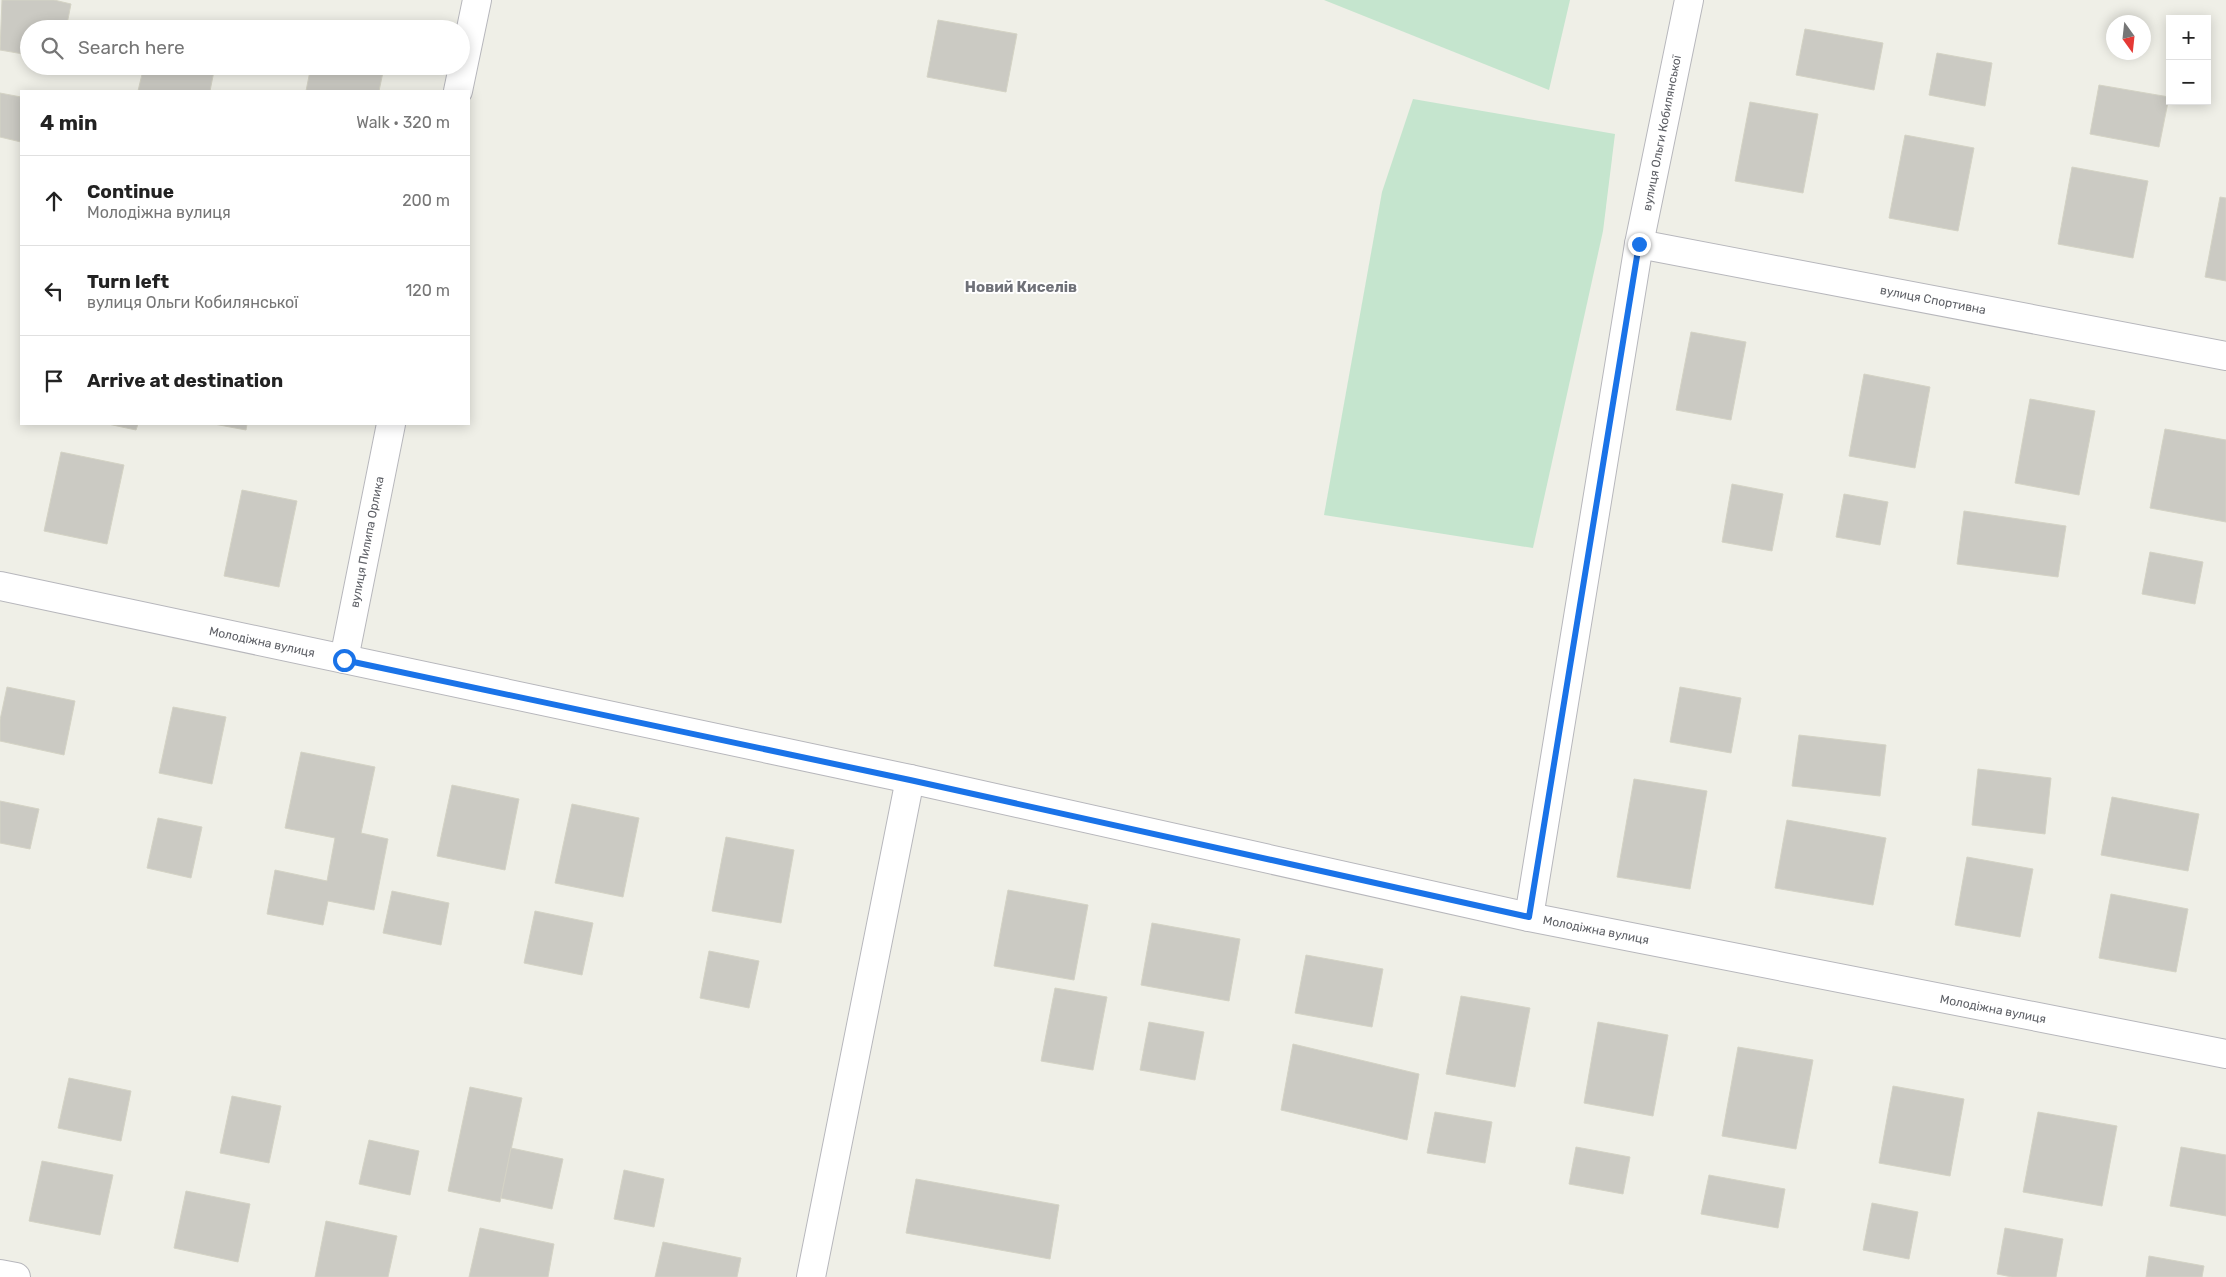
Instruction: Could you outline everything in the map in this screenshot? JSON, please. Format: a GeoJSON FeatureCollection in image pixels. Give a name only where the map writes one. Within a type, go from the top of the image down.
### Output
{"type":"FeatureCollection","features":[{"type":"Feature","properties":{"kind":"street"},"geometry":{"type":"LineString","coordinates":[[470,30],[476,0]]}},
{"type":"Feature","properties":{"kind":"street","name":"вулиця Ольги Кобилянської"},"geometry":{"type":"LineString","coordinates":[[1529,917],[1639,244],[1689,0]]}},
{"type":"Feature","properties":{"kind":"street"},"geometry":{"type":"LineString","coordinates":[[458,90],[461,75]]}},
{"type":"Feature","properties":{"kind":"street","name":"вулиця Спортивна"},"geometry":{"type":"LineString","coordinates":[[1639,244],[2226,356]]}},
{"type":"Feature","properties":{"kind":"street","name":"вулиця Пилипа Орлика"},"geometry":{"type":"LineString","coordinates":[[344,660],[391,425]]}},
{"type":"Feature","properties":{"kind":"street","name":"Молодіжна вулиця"},"geometry":{"type":"LineString","coordinates":[[0,586],[910,780],[1529,917],[2226,1054]]}},
{"type":"Feature","properties":{"kind":"street"},"geometry":{"type":"LineString","coordinates":[[811,1277],[910,780]]}},
{"type":"Feature","properties":{"kind":"street"},"geometry":{"type":"LineString","coordinates":[[0,1274],[16,1277]]}},
{"type":"Feature","properties":{"kind":"green space"},"geometry":{"type":"Polygon","coordinates":[[[1324,0],[1570,0],[1549,90],[1324,0]]]}},
{"type":"Feature","properties":{"kind":"green space"},"geometry":{"type":"Polygon","coordinates":[[[1413,99],[1615,134],[1603,231],[1533,548],[1324,515],[1382,192],[1413,99]]]}},
{"type":"Feature","properties":{"kind":"building"},"geometry":{"type":"Polygon","coordinates":[[[2,0],[54,0],[71,4],[68,20],[20,20],[20,53],[0,50],[2,0]]]}},
{"type":"Feature","properties":{"kind":"building"},"geometry":{"type":"Polygon","coordinates":[[[938,20],[1017,34],[1006,92],[927,77],[938,20]]]}},
{"type":"Feature","properties":{"kind":"building"},"geometry":{"type":"Polygon","coordinates":[[[1805,29],[1883,43],[1874,90],[1796,75],[1805,29]]]}},
{"type":"Feature","properties":{"kind":"building"},"geometry":{"type":"Polygon","coordinates":[[[1937,53],[1992,63],[1985,106],[1929,95],[1937,53]]]}},
{"type":"Feature","properties":{"kind":"building"},"geometry":{"type":"Polygon","coordinates":[[[142,75],[213,75],[210,90],[138,90],[142,75]]]}},
{"type":"Feature","properties":{"kind":"building"},"geometry":{"type":"Polygon","coordinates":[[[309,75],[382,75],[379,90],[306,90],[309,75]]]}},
{"type":"Feature","properties":{"kind":"building"},"geometry":{"type":"Polygon","coordinates":[[[2099,85],[2166,96],[2167,105],[2159,147],[2090,134],[2099,85]]]}},
{"type":"Feature","properties":{"kind":"building"},"geometry":{"type":"Polygon","coordinates":[[[0,93],[20,97],[20,142],[0,137],[0,93]]]}},
{"type":"Feature","properties":{"kind":"building"},"geometry":{"type":"Polygon","coordinates":[[[1750,102],[1818,114],[1803,193],[1735,181],[1750,102]]]}},
{"type":"Feature","properties":{"kind":"building"},"geometry":{"type":"Polygon","coordinates":[[[1905,135],[1974,148],[1958,231],[1889,218],[1905,135]]]}},
{"type":"Feature","properties":{"kind":"building"},"geometry":{"type":"Polygon","coordinates":[[[2072,167],[2148,181],[2133,258],[2058,244],[2072,167]]]}},
{"type":"Feature","properties":{"kind":"building"},"geometry":{"type":"Polygon","coordinates":[[[2220,197],[2226,198],[2226,281],[2205,277],[2220,197]]]}},
{"type":"Feature","properties":{"kind":"building"},"geometry":{"type":"Polygon","coordinates":[[[1691,332],[1746,342],[1731,420],[1676,410],[1691,332]]]}},
{"type":"Feature","properties":{"kind":"building"},"geometry":{"type":"Polygon","coordinates":[[[1864,374],[1930,387],[1915,468],[1849,456],[1864,374]]]}},
{"type":"Feature","properties":{"kind":"building"},"geometry":{"type":"Polygon","coordinates":[[[2030,399],[2095,411],[2079,495],[2015,483],[2030,399]]]}},
{"type":"Feature","properties":{"kind":"building"},"geometry":{"type":"Polygon","coordinates":[[[113,425],[138,425],[136,430],[113,425]]]}},
{"type":"Feature","properties":{"kind":"building"},"geometry":{"type":"Polygon","coordinates":[[[219,425],[247,425],[246,430],[219,425]]]}},
{"type":"Feature","properties":{"kind":"building"},"geometry":{"type":"Polygon","coordinates":[[[2165,429],[2226,440],[2226,522],[2150,508],[2165,429]]]}},
{"type":"Feature","properties":{"kind":"building"},"geometry":{"type":"Polygon","coordinates":[[[61,452],[124,465],[107,544],[44,531],[61,452]]]}},
{"type":"Feature","properties":{"kind":"building"},"geometry":{"type":"Polygon","coordinates":[[[1732,484],[1783,494],[1772,551],[1722,542],[1732,484]]]}},
{"type":"Feature","properties":{"kind":"building"},"geometry":{"type":"Polygon","coordinates":[[[242,490],[297,501],[279,587],[224,576],[242,490]]]}},
{"type":"Feature","properties":{"kind":"building"},"geometry":{"type":"Polygon","coordinates":[[[1844,494],[1888,502],[1880,545],[1836,537],[1844,494]]]}},
{"type":"Feature","properties":{"kind":"building"},"geometry":{"type":"Polygon","coordinates":[[[1964,511],[2066,526],[2058,577],[1957,564],[1964,511]]]}},
{"type":"Feature","properties":{"kind":"building"},"geometry":{"type":"Polygon","coordinates":[[[2150,552],[2203,562],[2195,604],[2142,594],[2150,552]]]}},
{"type":"Feature","properties":{"kind":"building"},"geometry":{"type":"Polygon","coordinates":[[[7,687],[75,701],[64,755],[0,741],[0,720],[7,687]]]}},
{"type":"Feature","properties":{"kind":"building"},"geometry":{"type":"Polygon","coordinates":[[[1680,687],[1741,698],[1731,753],[1670,742],[1680,687]]]}},
{"type":"Feature","properties":{"kind":"building"},"geometry":{"type":"Polygon","coordinates":[[[173,707],[226,717],[212,784],[159,773],[173,707]]]}},
{"type":"Feature","properties":{"kind":"building"},"geometry":{"type":"Polygon","coordinates":[[[1799,735],[1886,745],[1880,796],[1792,786],[1799,735]]]}},
{"type":"Feature","properties":{"kind":"building"},"geometry":{"type":"Polygon","coordinates":[[[301,752],[375,767],[361,833],[388,839],[374,910],[328,901],[323,925],[267,914],[275,870],[327,881],[335,838],[285,828],[301,752]]]}},
{"type":"Feature","properties":{"kind":"building"},"geometry":{"type":"Polygon","coordinates":[[[1978,769],[2051,778],[2045,834],[1972,825],[1978,769]]]}},
{"type":"Feature","properties":{"kind":"building"},"geometry":{"type":"Polygon","coordinates":[[[1634,779],[1707,791],[1690,889],[1617,877],[1634,779]]]}},
{"type":"Feature","properties":{"kind":"building"},"geometry":{"type":"Polygon","coordinates":[[[452,785],[519,799],[505,870],[437,856],[452,785]]]}},
{"type":"Feature","properties":{"kind":"building"},"geometry":{"type":"Polygon","coordinates":[[[2112,797],[2199,814],[2188,871],[2101,855],[2112,797]]]}},
{"type":"Feature","properties":{"kind":"building"},"geometry":{"type":"Polygon","coordinates":[[[0,801],[39,809],[30,849],[0,843],[0,801]]]}},
{"type":"Feature","properties":{"kind":"building"},"geometry":{"type":"Polygon","coordinates":[[[572,804],[639,818],[623,897],[555,883],[572,804]]]}},
{"type":"Feature","properties":{"kind":"building"},"geometry":{"type":"Polygon","coordinates":[[[158,818],[202,827],[191,878],[147,868],[158,818]]]}},
{"type":"Feature","properties":{"kind":"building"},"geometry":{"type":"Polygon","coordinates":[[[1787,820],[1886,838],[1873,905],[1775,888],[1787,820]]]}},
{"type":"Feature","properties":{"kind":"building"},"geometry":{"type":"Polygon","coordinates":[[[726,837],[794,850],[781,923],[712,911],[726,837]]]}},
{"type":"Feature","properties":{"kind":"building"},"geometry":{"type":"Polygon","coordinates":[[[1967,857],[2033,869],[2020,937],[1955,925],[1967,857]]]}},
{"type":"Feature","properties":{"kind":"building"},"geometry":{"type":"Polygon","coordinates":[[[1008,890],[1088,905],[1074,980],[994,966],[1008,890]]]}},
{"type":"Feature","properties":{"kind":"building"},"geometry":{"type":"Polygon","coordinates":[[[392,891],[449,903],[441,945],[383,933],[392,891]]]}},
{"type":"Feature","properties":{"kind":"building"},"geometry":{"type":"Polygon","coordinates":[[[2111,894],[2188,909],[2176,972],[2099,958],[2111,894]]]}},
{"type":"Feature","properties":{"kind":"building"},"geometry":{"type":"Polygon","coordinates":[[[535,911],[593,923],[582,975],[524,963],[535,911]]]}},
{"type":"Feature","properties":{"kind":"building"},"geometry":{"type":"Polygon","coordinates":[[[1152,923],[1240,939],[1229,1001],[1141,985],[1152,923]]]}},
{"type":"Feature","properties":{"kind":"building"},"geometry":{"type":"Polygon","coordinates":[[[709,951],[759,961],[749,1008],[700,998],[709,951]]]}},
{"type":"Feature","properties":{"kind":"building"},"geometry":{"type":"Polygon","coordinates":[[[1306,955],[1383,969],[1372,1027],[1295,1013],[1306,955]]]}},
{"type":"Feature","properties":{"kind":"building"},"geometry":{"type":"Polygon","coordinates":[[[1055,988],[1107,997],[1093,1070],[1041,1061],[1055,988]]]}},
{"type":"Feature","properties":{"kind":"building"},"geometry":{"type":"Polygon","coordinates":[[[1461,996],[1530,1008],[1515,1087],[1446,1074],[1461,996]]]}},
{"type":"Feature","properties":{"kind":"building"},"geometry":{"type":"Polygon","coordinates":[[[1149,1022],[1204,1032],[1195,1080],[1140,1070],[1149,1022]]]}},
{"type":"Feature","properties":{"kind":"building"},"geometry":{"type":"Polygon","coordinates":[[[1598,1022],[1668,1035],[1653,1116],[1584,1103],[1598,1022]]]}},
{"type":"Feature","properties":{"kind":"building"},"geometry":{"type":"Polygon","coordinates":[[[1293,1044],[1419,1074],[1407,1140],[1281,1110],[1293,1044]]]}},
{"type":"Feature","properties":{"kind":"building"},"geometry":{"type":"Polygon","coordinates":[[[1738,1047],[1813,1060],[1796,1149],[1722,1136],[1738,1047]]]}},
{"type":"Feature","properties":{"kind":"building"},"geometry":{"type":"Polygon","coordinates":[[[69,1078],[131,1091],[121,1141],[58,1128],[69,1078]]]}},
{"type":"Feature","properties":{"kind":"building"},"geometry":{"type":"Polygon","coordinates":[[[1893,1086],[1964,1099],[1950,1176],[1879,1163],[1893,1086]]]}},
{"type":"Feature","properties":{"kind":"building"},"geometry":{"type":"Polygon","coordinates":[[[470,1087],[522,1098],[500,1202],[448,1191],[470,1087]]]}},
{"type":"Feature","properties":{"kind":"building"},"geometry":{"type":"Polygon","coordinates":[[[232,1096],[281,1106],[269,1163],[220,1153],[232,1096]]]}},
{"type":"Feature","properties":{"kind":"building"},"geometry":{"type":"Polygon","coordinates":[[[1435,1112],[1492,1122],[1485,1163],[1427,1153],[1435,1112]]]}},
{"type":"Feature","properties":{"kind":"building"},"geometry":{"type":"Polygon","coordinates":[[[2038,1112],[2117,1126],[2102,1206],[2023,1192],[2038,1112]]]}},
{"type":"Feature","properties":{"kind":"building"},"geometry":{"type":"Polygon","coordinates":[[[369,1140],[419,1151],[410,1195],[359,1184],[369,1140]]]}},
{"type":"Feature","properties":{"kind":"building"},"geometry":{"type":"Polygon","coordinates":[[[1576,1147],[1630,1157],[1623,1194],[1569,1184],[1576,1147]]]}},
{"type":"Feature","properties":{"kind":"building"},"geometry":{"type":"Polygon","coordinates":[[[2181,1147],[2226,1155],[2226,1216],[2170,1206],[2181,1147]]]}},
{"type":"Feature","properties":{"kind":"building"},"geometry":{"type":"Polygon","coordinates":[[[511,1148],[563,1159],[552,1209],[501,1198],[511,1148]]]}},
{"type":"Feature","properties":{"kind":"building"},"geometry":{"type":"Polygon","coordinates":[[[42,1161],[113,1175],[100,1235],[29,1221],[42,1161]]]}},
{"type":"Feature","properties":{"kind":"building"},"geometry":{"type":"Polygon","coordinates":[[[624,1170],[664,1179],[654,1227],[614,1219],[624,1170]]]}},
{"type":"Feature","properties":{"kind":"building"},"geometry":{"type":"Polygon","coordinates":[[[1709,1175],[1785,1189],[1778,1228],[1701,1214],[1709,1175]]]}},
{"type":"Feature","properties":{"kind":"building"},"geometry":{"type":"Polygon","coordinates":[[[916,1179],[1059,1205],[1050,1259],[906,1233],[916,1179]]]}},
{"type":"Feature","properties":{"kind":"building"},"geometry":{"type":"Polygon","coordinates":[[[186,1191],[250,1204],[238,1262],[174,1248],[186,1191]]]}},
{"type":"Feature","properties":{"kind":"building"},"geometry":{"type":"Polygon","coordinates":[[[1872,1203],[1918,1212],[1909,1259],[1863,1250],[1872,1203]]]}},
{"type":"Feature","properties":{"kind":"building"},"geometry":{"type":"Polygon","coordinates":[[[326,1221],[397,1236],[388,1277],[315,1277],[326,1221]]]}},
{"type":"Feature","properties":{"kind":"building"},"geometry":{"type":"Polygon","coordinates":[[[480,1228],[554,1244],[548,1277],[469,1277],[480,1228]]]}},
{"type":"Feature","properties":{"kind":"building"},"geometry":{"type":"Polygon","coordinates":[[[2005,1228],[2063,1239],[2056,1277],[2012,1277],[1997,1274],[2005,1228]]]}},
{"type":"Feature","properties":{"kind":"building"},"geometry":{"type":"Polygon","coordinates":[[[663,1242],[741,1258],[737,1277],[655,1277],[663,1242]]]}},
{"type":"Feature","properties":{"kind":"building"},"geometry":{"type":"Polygon","coordinates":[[[2149,1256],[2204,1266],[2202,1277],[2146,1277],[2149,1256]]]}},
{"type":"Feature","properties":{"kind":"district","name":"Новий Киселів"},"geometry":{"type":"Point","coordinates":[1021,287]}},
{"type":"Feature","properties":{"kind":"route"},"geometry":{"type":"LineString","coordinates":[[344,660],[910,780],[1529,917],[1639,244]]}}]}
